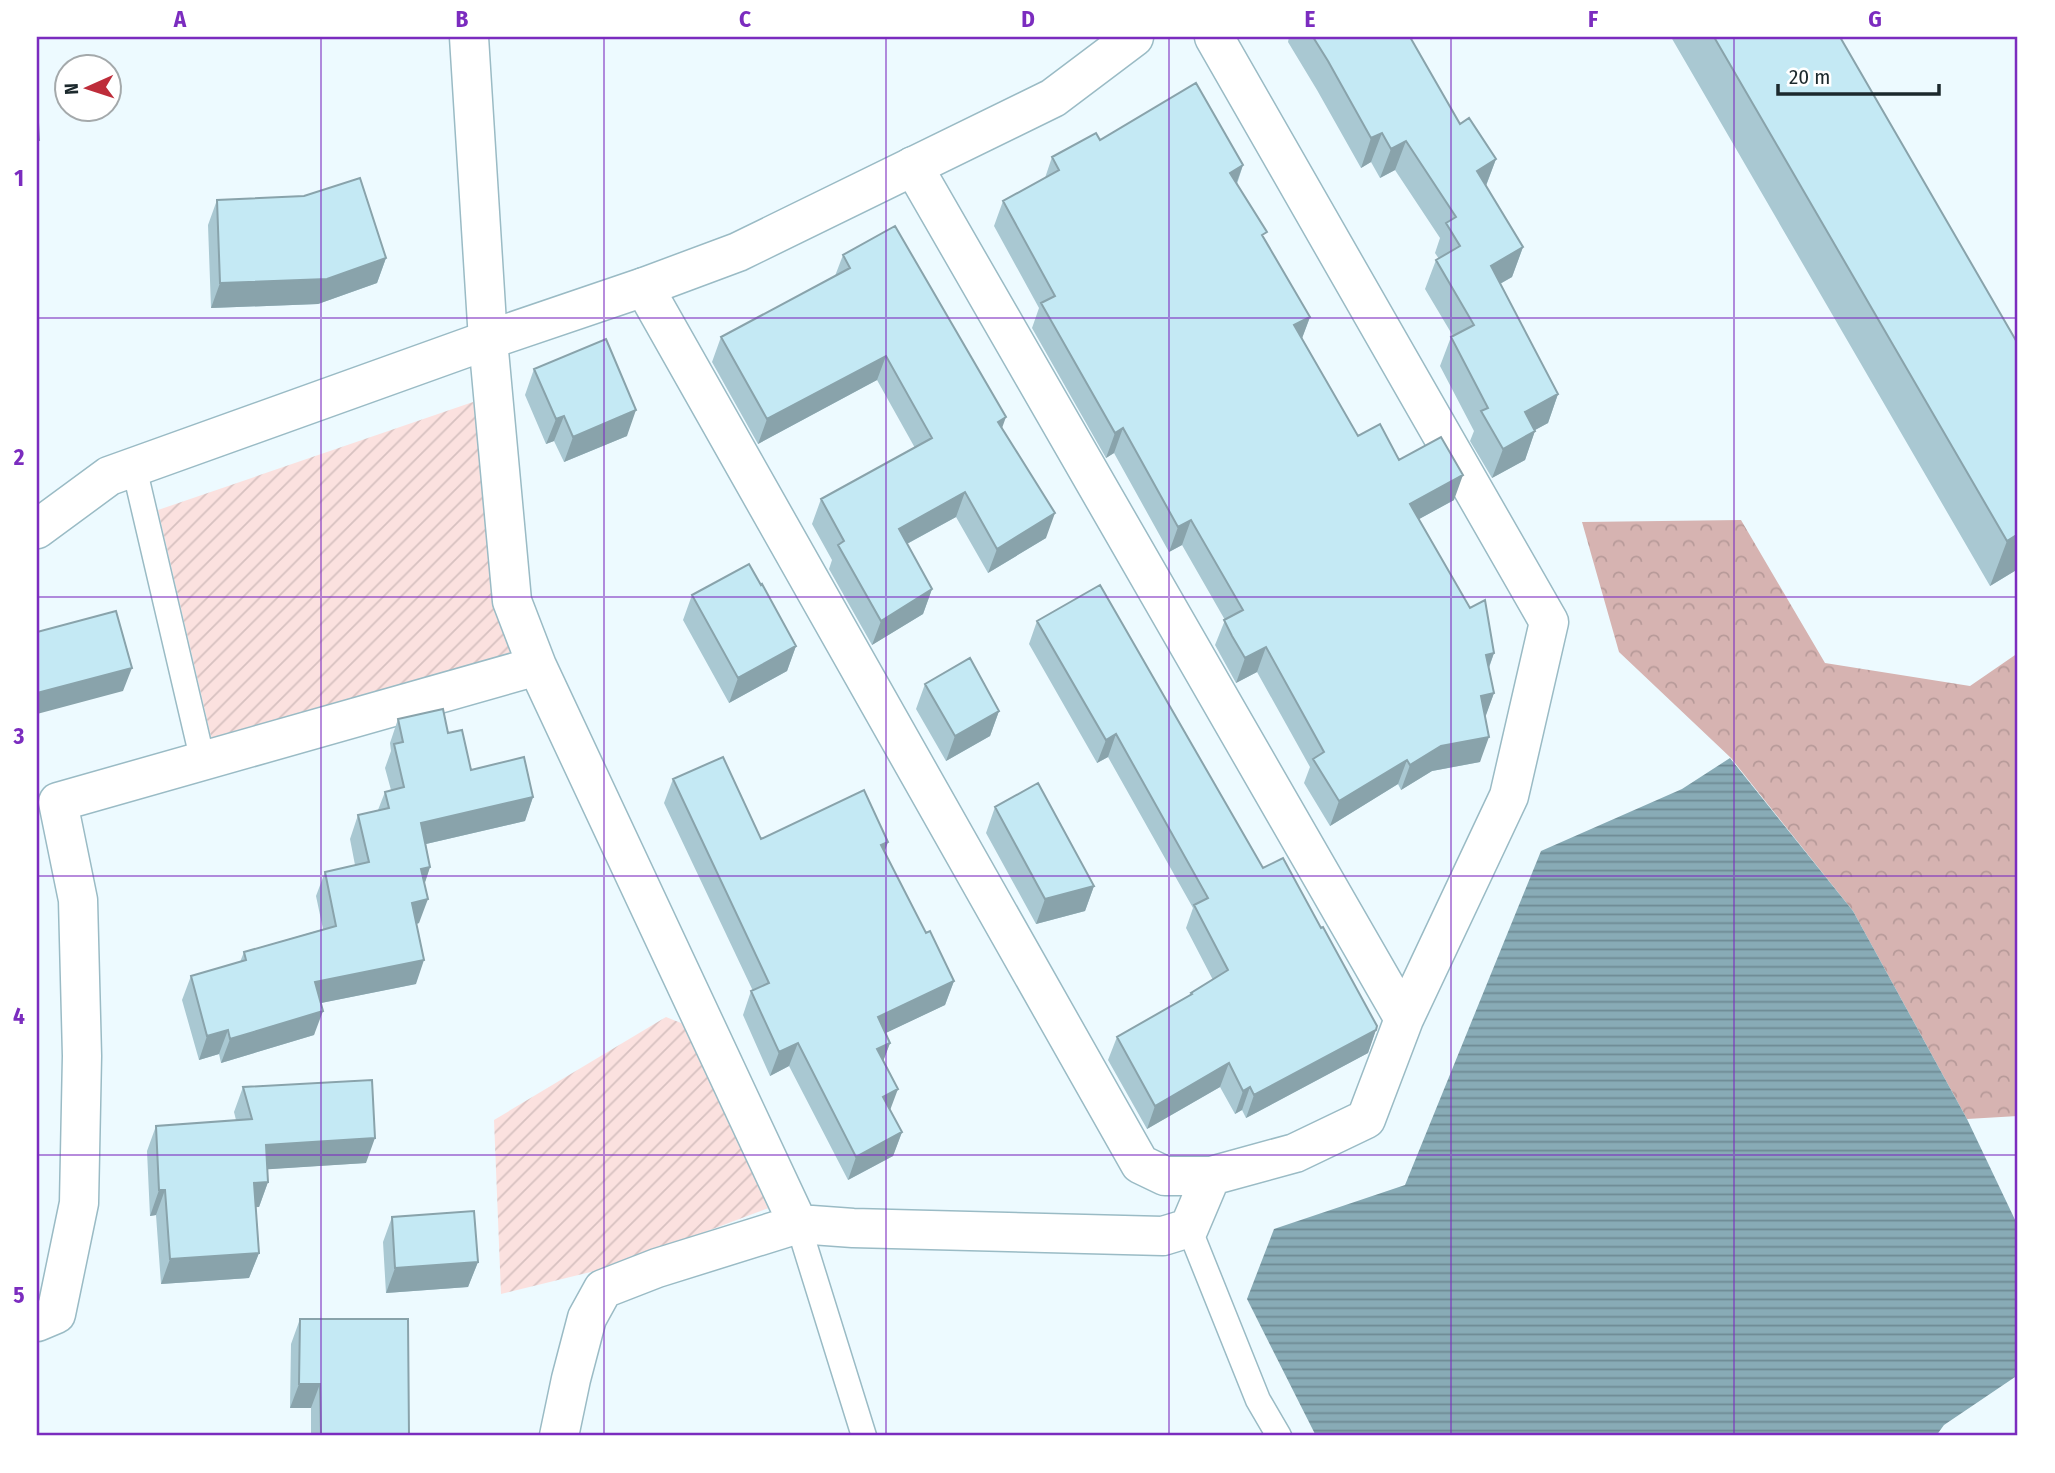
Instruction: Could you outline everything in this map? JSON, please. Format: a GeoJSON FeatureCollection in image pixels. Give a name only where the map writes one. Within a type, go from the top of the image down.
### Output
{"type":"FeatureCollection","features":[{"type":"Feature","properties":{"kind":"street"},"geometry":{"type":"LineString","coordinates":[[469,37],[488,340],[512,601],[537,666],[798,1224]]}},
{"type":"Feature","properties":{"kind":"street"},"geometry":{"type":"LineString","coordinates":[[37,529],[110,476],[738,252],[1053,98],[1134,37]]}},
{"type":"Feature","properties":{"kind":"street"},"geometry":{"type":"LineString","coordinates":[[644,287],[1140,1164],[1166,1175],[1211,1176],[1296,1153],[1367,1119],[1404,1019],[1509,796],[1549,622],[1214,37]]}},
{"type":"Feature","properties":{"kind":"street"},"geometry":{"type":"LineString","coordinates":[[913,166],[1404,1019]]}},
{"type":"Feature","properties":{"kind":"street"},"geometry":{"type":"LineString","coordinates":[[37,1322],[56,1314],[79,1203],[82,1056],[78,900],[58,802],[537,666]]}},
{"type":"Feature","properties":{"kind":"street"},"geometry":{"type":"LineString","coordinates":[[559,1436],[587,1318],[603,1289],[657,1268],[798,1224],[853,1228],[1163,1236],[1189,1228],[1211,1176]]}},
{"type":"Feature","properties":{"kind":"lane"},"geometry":{"type":"LineString","coordinates":[[134,467],[203,762]]}},
{"type":"Feature","properties":{"kind":"lane"},"geometry":{"type":"LineString","coordinates":[[798,1224],[864,1436]]}},
{"type":"Feature","properties":{"kind":"lane"},"geometry":{"type":"LineString","coordinates":[[1189,1228],[1258,1399],[1279,1436]]}},
{"type":"Feature","properties":{"kind":"green space"},"geometry":{"type":"Polygon","coordinates":[[[1741,520],[1825,663],[1970,686],[2018,653],[2018,1116],[1967,1119],[1853,911],[1731,758],[1619,652],[1582,522],[1741,520]]]}},
{"type":"Feature","properties":{"kind":"shaded area"},"geometry":{"type":"Polygon","coordinates":[[[473,402],[483,425],[521,663],[213,745],[158,510],[473,402]]]}},
{"type":"Feature","properties":{"kind":"shaded area"},"geometry":{"type":"Polygon","coordinates":[[[666,1017],[691,1027],[779,1204],[611,1267],[501,1294],[494,1120],[666,1017]]]}},
{"type":"Feature","properties":{"kind":"water"},"geometry":{"type":"Polygon","coordinates":[[[1730,758],[1853,911],[1967,1119],[2018,1226],[2018,1375],[1944,1425],[1936,1436],[1316,1436],[1247,1299],[1274,1229],[1405,1185],[1541,851],[1682,789],[1730,758]]]}},
{"type":"Feature","properties":{"kind":"building"},"geometry":{"type":"Polygon","coordinates":[[[1313,37],[1410,37],[1460,124],[1469,118],[1496,159],[1477,171],[1523,247],[1491,266],[1558,394],[1525,412],[1535,431],[1503,449],[1481,411],[1488,408],[1451,337],[1474,325],[1436,260],[1460,246],[1446,223],[1456,217],[1406,141],[1391,149],[1382,133],[1371,138],[1313,37]]]}},
{"type":"Feature","properties":{"kind":"building"},"geometry":{"type":"Polygon","coordinates":[[[1714,37],[1840,37],[2018,344],[2018,534],[2007,541],[1714,37]]]}},
{"type":"Feature","properties":{"kind":"building"},"geometry":{"type":"Polygon","coordinates":[[[1196,83],[1243,165],[1230,173],[1267,232],[1262,235],[1310,317],[1294,325],[1358,436],[1380,424],[1399,460],[1441,437],[1463,475],[1410,504],[1470,608],[1485,600],[1494,653],[1486,655],[1494,693],[1481,696],[1489,737],[1441,746],[1410,765],[1407,760],[1339,801],[1313,759],[1324,752],[1266,647],[1245,658],[1232,636],[1224,620],[1243,610],[1191,520],[1178,527],[1123,428],[1115,433],[1041,303],[1055,296],[1003,201],[1059,170],[1052,157],[1096,133],[1100,140],[1196,83]]]}},
{"type":"Feature","properties":{"kind":"building"},"geometry":{"type":"Polygon","coordinates":[[[37,105],[39,140],[37,140],[37,105]]]}},
{"type":"Feature","properties":{"kind":"building"},"geometry":{"type":"Polygon","coordinates":[[[360,178],[386,258],[327,279],[220,283],[217,200],[304,196],[360,178]]]}},
{"type":"Feature","properties":{"kind":"building"},"geometry":{"type":"Polygon","coordinates":[[[895,226],[1006,417],[998,422],[1055,513],[997,549],[965,492],[899,529],[932,589],[881,621],[838,545],[844,541],[821,499],[932,438],[886,356],[767,419],[721,337],[850,268],[843,255],[895,226]]]}},
{"type":"Feature","properties":{"kind":"building"},"geometry":{"type":"Polygon","coordinates":[[[606,339],[636,410],[573,437],[564,416],[556,419],[534,369],[606,339]]]}},
{"type":"Feature","properties":{"kind":"building"},"geometry":{"type":"Polygon","coordinates":[[[749,564],[796,646],[738,678],[692,595],[749,564]]]}},
{"type":"Feature","properties":{"kind":"building"},"geometry":{"type":"Polygon","coordinates":[[[1100,585],[1263,868],[1283,858],[1377,1026],[1376,1030],[1254,1095],[1250,1087],[1243,1091],[1229,1063],[1155,1106],[1117,1037],[1228,970],[1194,905],[1208,898],[1116,734],[1106,740],[1037,621],[1100,585]]]}},
{"type":"Feature","properties":{"kind":"building"},"geometry":{"type":"Polygon","coordinates":[[[116,611],[132,668],[37,693],[37,632],[116,611]]]}},
{"type":"Feature","properties":{"kind":"building"},"geometry":{"type":"Polygon","coordinates":[[[970,658],[999,711],[955,736],[925,684],[970,658]]]}},
{"type":"Feature","properties":{"kind":"building"},"geometry":{"type":"Polygon","coordinates":[[[443,709],[448,733],[462,730],[471,770],[524,757],[533,797],[421,823],[430,867],[421,869],[428,899],[412,903],[424,960],[315,982],[323,1011],[230,1039],[228,1030],[207,1036],[191,976],[246,960],[244,952],[336,926],[325,872],[369,862],[358,815],[389,808],[385,792],[404,787],[394,744],[403,742],[398,719],[443,709]]]}},
{"type":"Feature","properties":{"kind":"building"},"geometry":{"type":"Polygon","coordinates":[[[723,757],[761,839],[864,790],[888,842],[881,845],[926,933],[930,931],[954,981],[878,1017],[890,1043],[877,1049],[898,1089],[883,1097],[902,1132],[856,1157],[798,1043],[779,1052],[751,991],[769,983],[673,779],[723,757]]]}},
{"type":"Feature","properties":{"kind":"building"},"geometry":{"type":"Polygon","coordinates":[[[1038,783],[1094,886],[1045,899],[995,807],[1038,783]]]}},
{"type":"Feature","properties":{"kind":"building"},"geometry":{"type":"Polygon","coordinates":[[[372,1080],[375,1138],[266,1145],[268,1182],[254,1183],[259,1253],[170,1259],[165,1190],[159,1190],[156,1126],[252,1119],[243,1087],[372,1080]]]}},
{"type":"Feature","properties":{"kind":"building"},"geometry":{"type":"Polygon","coordinates":[[[474,1211],[478,1262],[395,1268],[392,1217],[474,1211]]]}},
{"type":"Feature","properties":{"kind":"building"},"geometry":{"type":"Polygon","coordinates":[[[300,1319],[408,1319],[409,1436],[321,1436],[320,1384],[299,1384],[300,1319]]]}}]}
